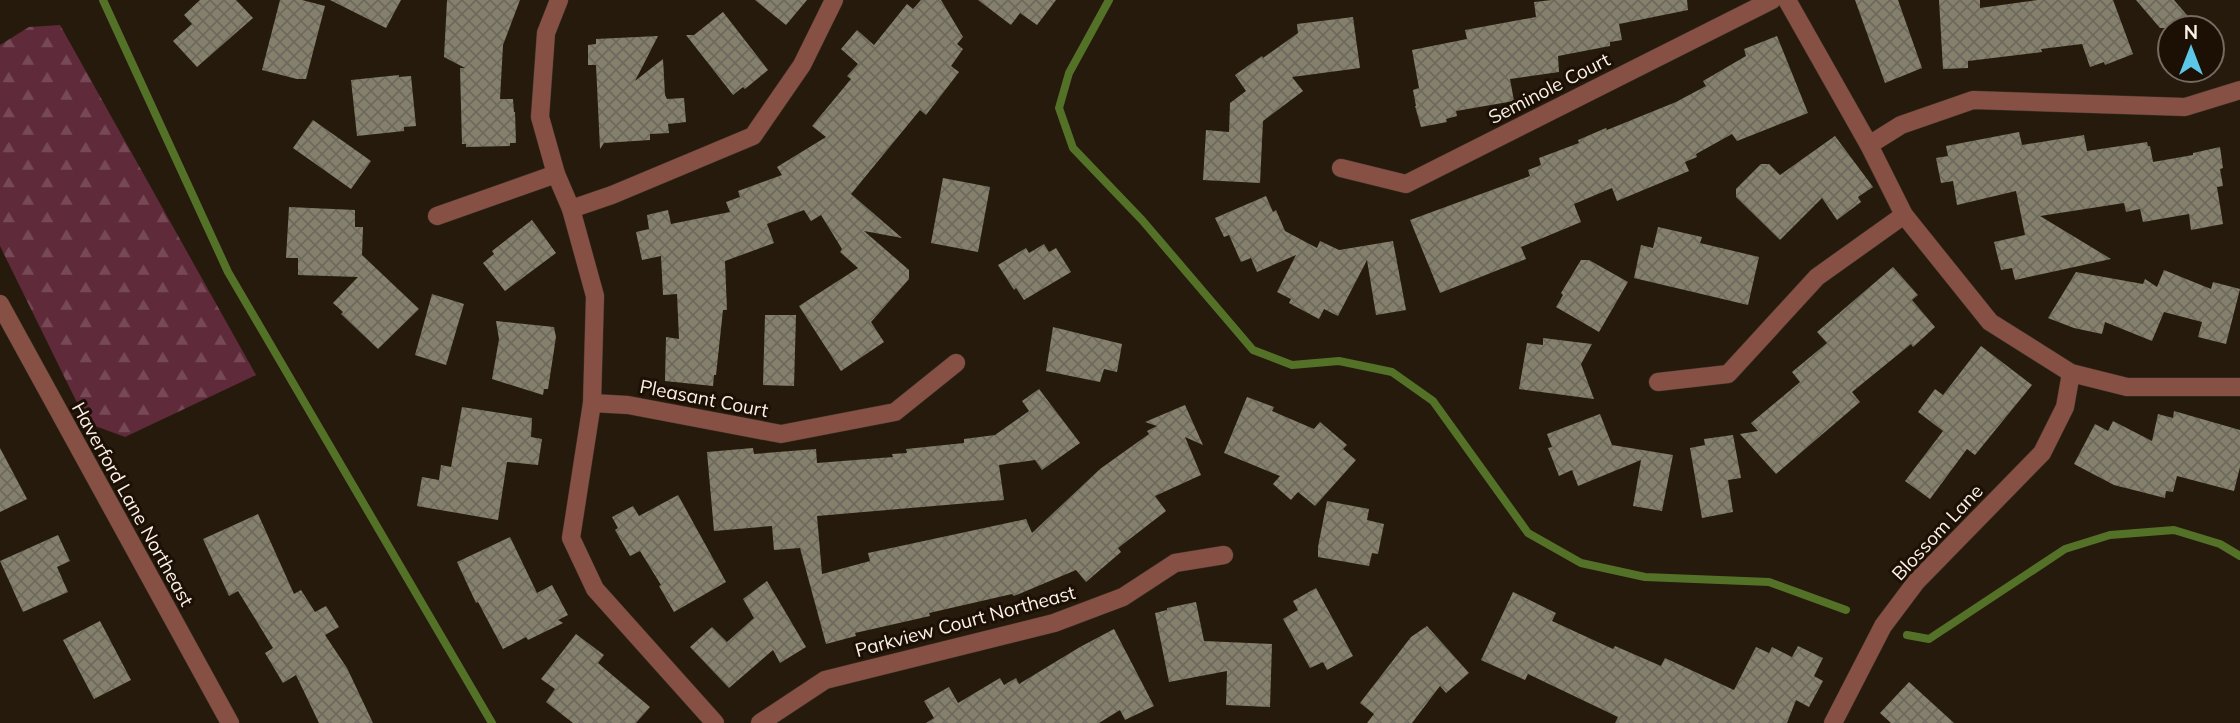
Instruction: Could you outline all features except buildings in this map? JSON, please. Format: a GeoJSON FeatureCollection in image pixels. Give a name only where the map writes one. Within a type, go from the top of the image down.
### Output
{"type":"FeatureCollection","features":[{"type":"Feature","properties":{"kind":"street"},"geometry":{"type":"LineString","coordinates":[[559,0],[546,33],[540,117],[556,174],[571,209],[595,296],[592,403],[571,538],[595,589],[715,723]]}},
{"type":"Feature","properties":{"kind":"street"},"geometry":{"type":"LineString","coordinates":[[571,209],[612,195],[753,136],[802,65],[834,0]]}},
{"type":"Feature","properties":{"kind":"street","name":"Seminole Court"},"geometry":{"type":"LineString","coordinates":[[1340,168],[1406,184],[1772,0]]}},
{"type":"Feature","properties":{"kind":"street"},"geometry":{"type":"LineString","coordinates":[[1787,0],[1869,145],[1904,215],[1990,322],[2071,373],[2127,387],[2240,387]]}},
{"type":"Feature","properties":{"kind":"street"},"geometry":{"type":"LineString","coordinates":[[1869,145],[1901,125],[1973,100],[2185,107],[2240,90]]}},
{"type":"Feature","properties":{"kind":"street"},"geometry":{"type":"LineString","coordinates":[[437,216],[556,174]]}},
{"type":"Feature","properties":{"kind":"street"},"geometry":{"type":"LineString","coordinates":[[1658,382],[1728,374],[1816,276],[1904,215]]}},
{"type":"Feature","properties":{"kind":"street","name":"Haverford Lane Northeast"},"geometry":{"type":"LineString","coordinates":[[0,304],[230,723]]}},
{"type":"Feature","properties":{"kind":"street","name":"Pleasant Court"},"geometry":{"type":"LineString","coordinates":[[592,403],[628,405],[781,434],[895,412],[956,363]]}},
{"type":"Feature","properties":{"kind":"street","name":"Blossom Lane"},"geometry":{"type":"LineString","coordinates":[[1833,723],[1883,626],[1916,582],[2042,453],[2065,407],[2071,373]]}},
{"type":"Feature","properties":{"kind":"street","name":"Parkview Court Northeast"},"geometry":{"type":"LineString","coordinates":[[760,723],[824,680],[1054,623],[1123,597],[1175,563],[1224,555]]}},
{"type":"Feature","properties":{"kind":"green space"},"geometry":{"type":"Polygon","coordinates":[[[60,25],[256,375],[125,437],[87,423],[0,246],[0,45],[29,27],[60,25]]]}},
{"type":"Feature","properties":{"kind":"waterway"},"geometry":{"type":"LineString","coordinates":[[103,0],[228,272],[492,723]]}},
{"type":"Feature","properties":{"kind":"waterway"},"geometry":{"type":"LineString","coordinates":[[1109,0],[1069,73],[1059,108],[1073,148],[1142,220],[1253,350],[1292,365],[1339,361],[1392,372],[1433,401],[1528,533],[1581,563],[1645,577],[1769,582],[1846,610]]}},
{"type":"Feature","properties":{"kind":"waterway"},"geometry":{"type":"LineString","coordinates":[[1907,635],[1929,639],[2065,549],[2110,535],[2174,530],[2220,544],[2240,556]]}}]}
